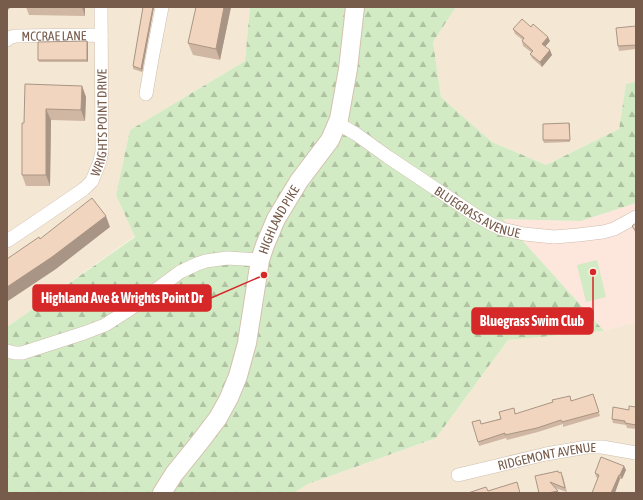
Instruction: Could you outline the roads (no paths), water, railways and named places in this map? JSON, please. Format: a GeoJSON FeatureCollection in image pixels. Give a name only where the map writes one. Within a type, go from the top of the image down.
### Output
{"type":"FeatureCollection","features":[{"type":"Feature","properties":{"kind":"street","name":"WRIGHTS POINT DRIVE"},"geometry":{"type":"LineString","coordinates":[[7,238],[31,226],[84,189],[92,180],[100,161],[102,151],[101,7]]}},
{"type":"Feature","properties":{"kind":"street"},"geometry":{"type":"LineString","coordinates":[[146,94],[162,7]]}},
{"type":"Feature","properties":{"kind":"street","name":"HIGHLAND PIKE"},"geometry":{"type":"LineString","coordinates":[[162,493],[174,474],[218,418],[229,398],[238,376],[244,357],[260,260],[265,245],[276,219],[300,181],[330,140],[337,124],[348,69],[355,7]]}},
{"type":"Feature","properties":{"kind":"street","name":"MCCRAE LANE"},"geometry":{"type":"LineString","coordinates":[[7,40],[15,36],[101,36]]}},
{"type":"Feature","properties":{"kind":"street","name":"BLUEGRASS AVENUE"},"geometry":{"type":"LineString","coordinates":[[337,124],[356,134],[475,215],[502,229],[524,234],[554,237],[578,236],[614,229],[636,217]]}},
{"type":"Feature","properties":{"kind":"street"},"geometry":{"type":"LineString","coordinates":[[7,351],[22,353],[104,325],[130,309],[180,272],[197,264],[227,258],[260,260]]}},
{"type":"Feature","properties":{"kind":"street","name":"RIDGEMONT AVENUE"},"geometry":{"type":"LineString","coordinates":[[458,475],[546,454],[587,447],[602,447],[636,453]]}},
{"type":"Feature","properties":{"kind":"place","name":"Bluegrass Swim Club"},"geometry":{"type":"Point","coordinates":[593,272]}},
{"type":"Feature","properties":{"kind":"place","name":"Highland Ave & Wrights Point Dr"},"geometry":{"type":"Point","coordinates":[264,275]}}]}
